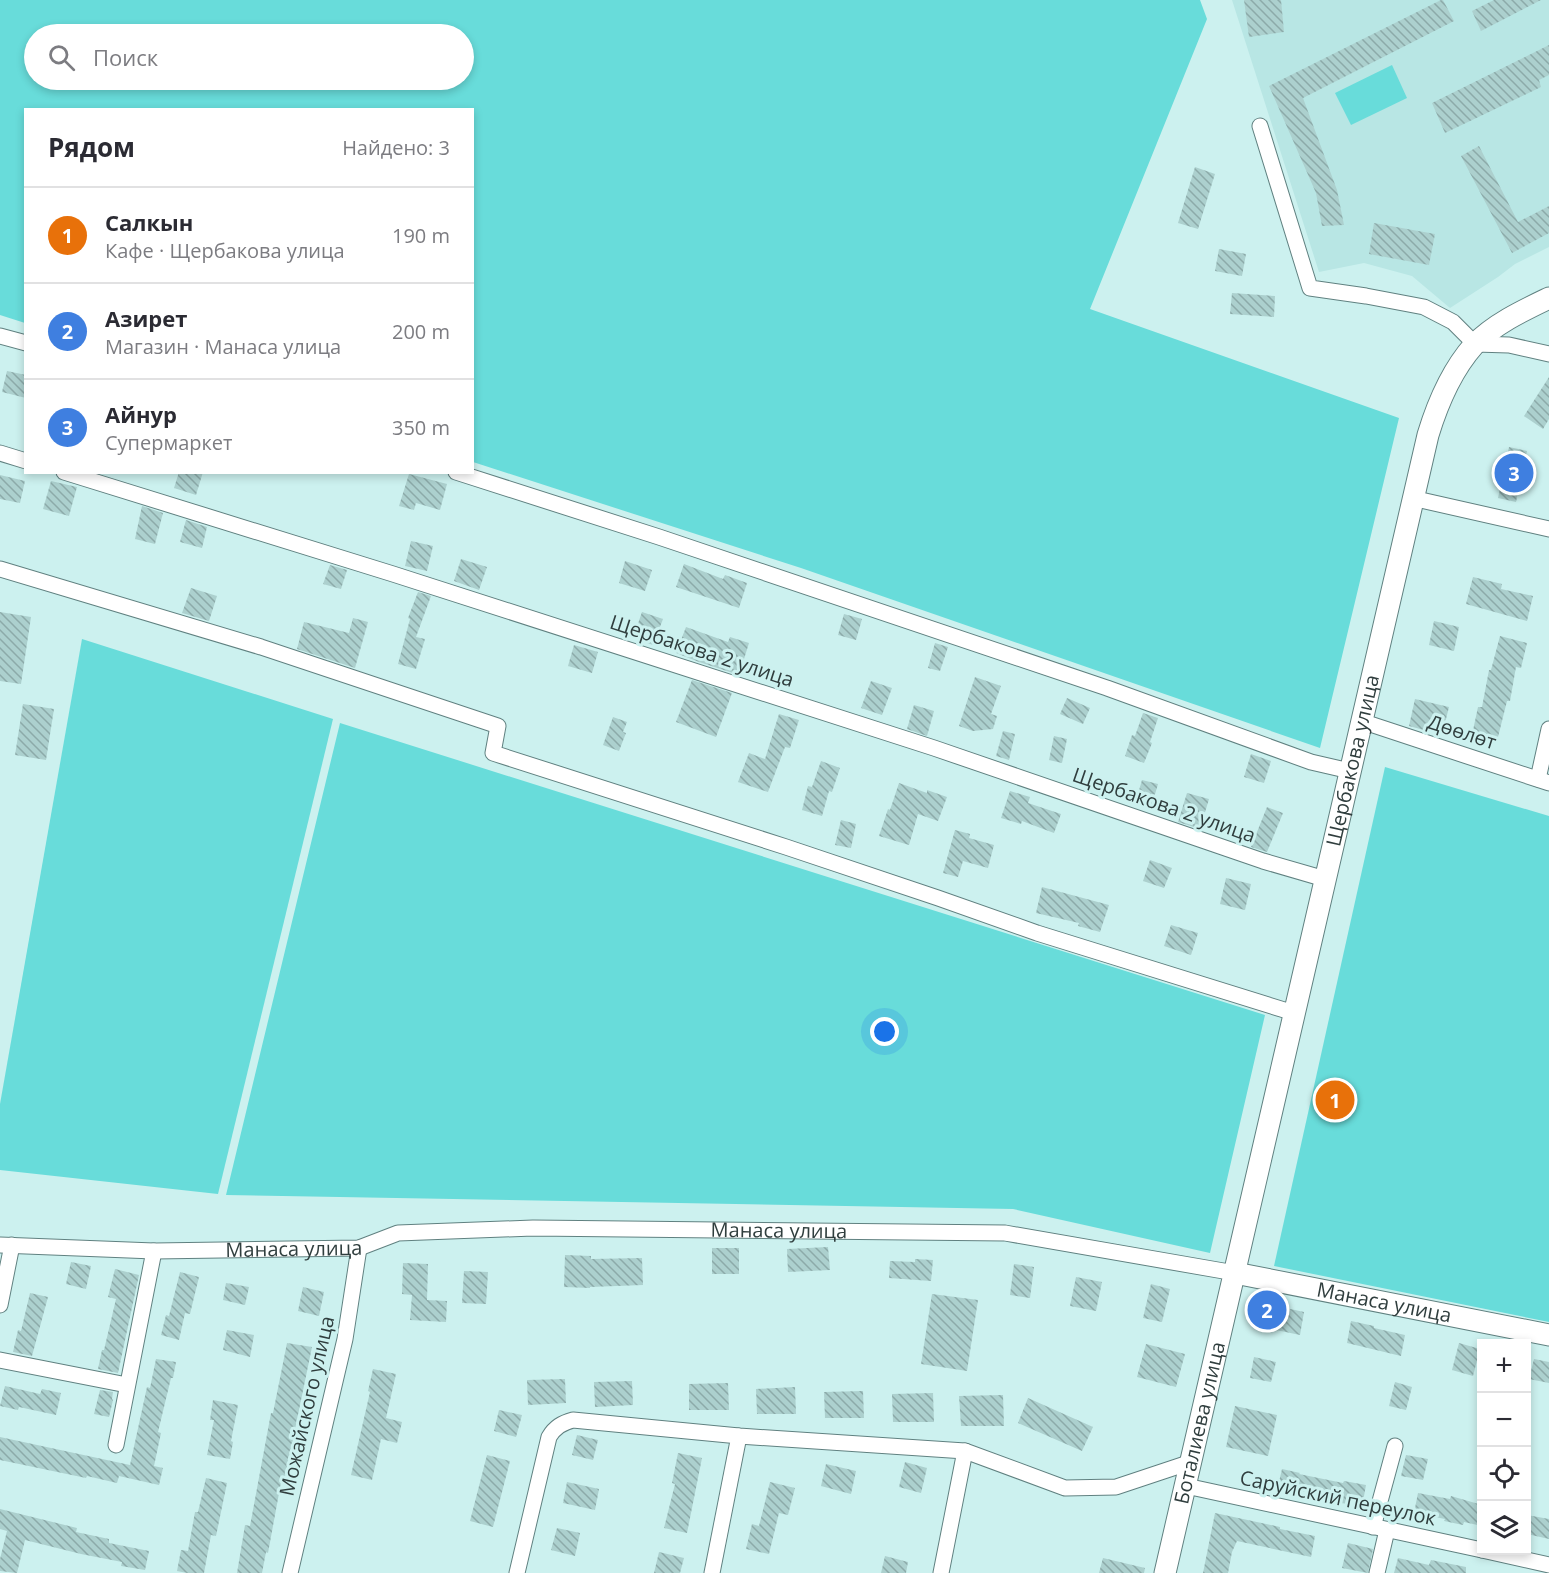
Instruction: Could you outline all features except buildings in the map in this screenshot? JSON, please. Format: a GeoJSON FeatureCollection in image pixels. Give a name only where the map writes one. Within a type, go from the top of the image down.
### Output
{"type":"FeatureCollection","features":[{"type":"Feature","properties":{"kind":"street"},"geometry":{"type":"LineString","coordinates":[[1260,126],[1310,288],[1424,307],[1453,322],[1475,344],[1509,345],[1549,354]]}},
{"type":"Feature","properties":{"kind":"street","name":"Щербакова улица"},"geometry":{"type":"LineString","coordinates":[[1235,1273],[1412,498],[1436,408],[1448,382],[1475,344],[1494,328],[1549,298]]}},
{"type":"Feature","properties":{"kind":"street"},"geometry":{"type":"LineString","coordinates":[[0,336],[24,342]]}},
{"type":"Feature","properties":{"kind":"street"},"geometry":{"type":"LineString","coordinates":[[0,453],[24,460]]}},
{"type":"Feature","properties":{"kind":"street","name":"Щербакова 2 улица"},"geometry":{"type":"LineString","coordinates":[[70,474],[393,574],[934,748],[1263,861],[1325,879]]}},
{"type":"Feature","properties":{"kind":"street"},"geometry":{"type":"LineString","coordinates":[[462,474],[659,537],[1107,688],[1311,762],[1350,771]]}},
{"type":"Feature","properties":{"kind":"street"},"geometry":{"type":"LineString","coordinates":[[1412,498],[1549,529]]}},
{"type":"Feature","properties":{"kind":"street"},"geometry":{"type":"LineString","coordinates":[[0,569],[261,647],[498,726],[493,753],[786,847],[1037,933],[1294,1012]]}},
{"type":"Feature","properties":{"kind":"street","name":"Дөөлөт"},"geometry":{"type":"LineString","coordinates":[[1361,721],[1543,781]]}},
{"type":"Feature","properties":{"kind":"street"},"geometry":{"type":"LineString","coordinates":[[1543,781],[1549,729]]}},
{"type":"Feature","properties":{"kind":"street","name":"Манаса улица"},"geometry":{"type":"LineString","coordinates":[[6,1245],[154,1251],[359,1248],[398,1233],[533,1228],[1005,1233],[1235,1273],[1549,1335]]}},
{"type":"Feature","properties":{"kind":"street"},"geometry":{"type":"LineString","coordinates":[[0,1305],[6,1245]]}},
{"type":"Feature","properties":{"kind":"street","name":"Можайского улица"},"geometry":{"type":"LineString","coordinates":[[290,1573],[345,1339],[359,1248]]}},
{"type":"Feature","properties":{"kind":"street"},"geometry":{"type":"LineString","coordinates":[[116,1445],[154,1251]]}},
{"type":"Feature","properties":{"kind":"street","name":"Боталиева улица"},"geometry":{"type":"LineString","coordinates":[[1166,1573],[1235,1273]]}},
{"type":"Feature","properties":{"kind":"street"},"geometry":{"type":"LineString","coordinates":[[0,1360],[127,1385]]}},
{"type":"Feature","properties":{"kind":"street"},"geometry":{"type":"LineString","coordinates":[[517,1573],[549,1437],[559,1426],[573,1420],[739,1436],[965,1451],[1065,1488],[1116,1487],[1191,1462]]}},
{"type":"Feature","properties":{"kind":"street"},"geometry":{"type":"LineString","coordinates":[[712,1573],[739,1436]]}},
{"type":"Feature","properties":{"kind":"street"},"geometry":{"type":"LineString","coordinates":[[1377,1573],[1380,1528],[1395,1446]]}},
{"type":"Feature","properties":{"kind":"street"},"geometry":{"type":"LineString","coordinates":[[940,1573],[965,1451]]}},
{"type":"Feature","properties":{"kind":"street","name":"Саруйский переулок"},"geometry":{"type":"LineString","coordinates":[[1186,1486],[1477,1549]]}},
{"type":"Feature","properties":{"kind":"street","name":"Саруйский переулок"},"geometry":{"type":"LineString","coordinates":[[1504,1555],[1549,1565]]}},
{"type":"Feature","properties":{"kind":"shaded area"},"geometry":{"type":"Polygon","coordinates":[[[0,0],[1200,0],[1207,19],[1090,309],[1399,418],[1320,748],[801,568],[474,462],[474,108],[24,108],[24,323],[0,315],[0,0]]]}},
{"type":"Feature","properties":{"kind":"shaded area"},"geometry":{"type":"Polygon","coordinates":[[[1232,0],[1549,0],[1549,247],[1515,264],[1450,308],[1412,276],[1364,263],[1319,272],[1232,0]]]}},
{"type":"Feature","properties":{"kind":"shaded area"},"geometry":{"type":"Polygon","coordinates":[[[1392,65],[1407,98],[1351,125],[1335,93],[1392,65]]]}},
{"type":"Feature","properties":{"kind":"shaded area"},"geometry":{"type":"Polygon","coordinates":[[[82,639],[333,719],[218,1194],[0,1170],[0,1104],[82,639]]]}},
{"type":"Feature","properties":{"kind":"shaded area"},"geometry":{"type":"Polygon","coordinates":[[[340,723],[1265,1015],[1210,1253],[1013,1209],[226,1195],[340,723]]]}},
{"type":"Feature","properties":{"kind":"shaded area"},"geometry":{"type":"Polygon","coordinates":[[[1385,767],[1549,816],[1549,1322],[1274,1266],[1385,767]]]}},
{"type":"Feature","properties":{"kind":"place","name":"Айнур"},"geometry":{"type":"Point","coordinates":[1514,473]}},
{"type":"Feature","properties":{"kind":"place","name":"Салкын"},"geometry":{"type":"Point","coordinates":[1335,1100]}},
{"type":"Feature","properties":{"kind":"place","name":"Азирет"},"geometry":{"type":"Point","coordinates":[1267,1310]}}]}
